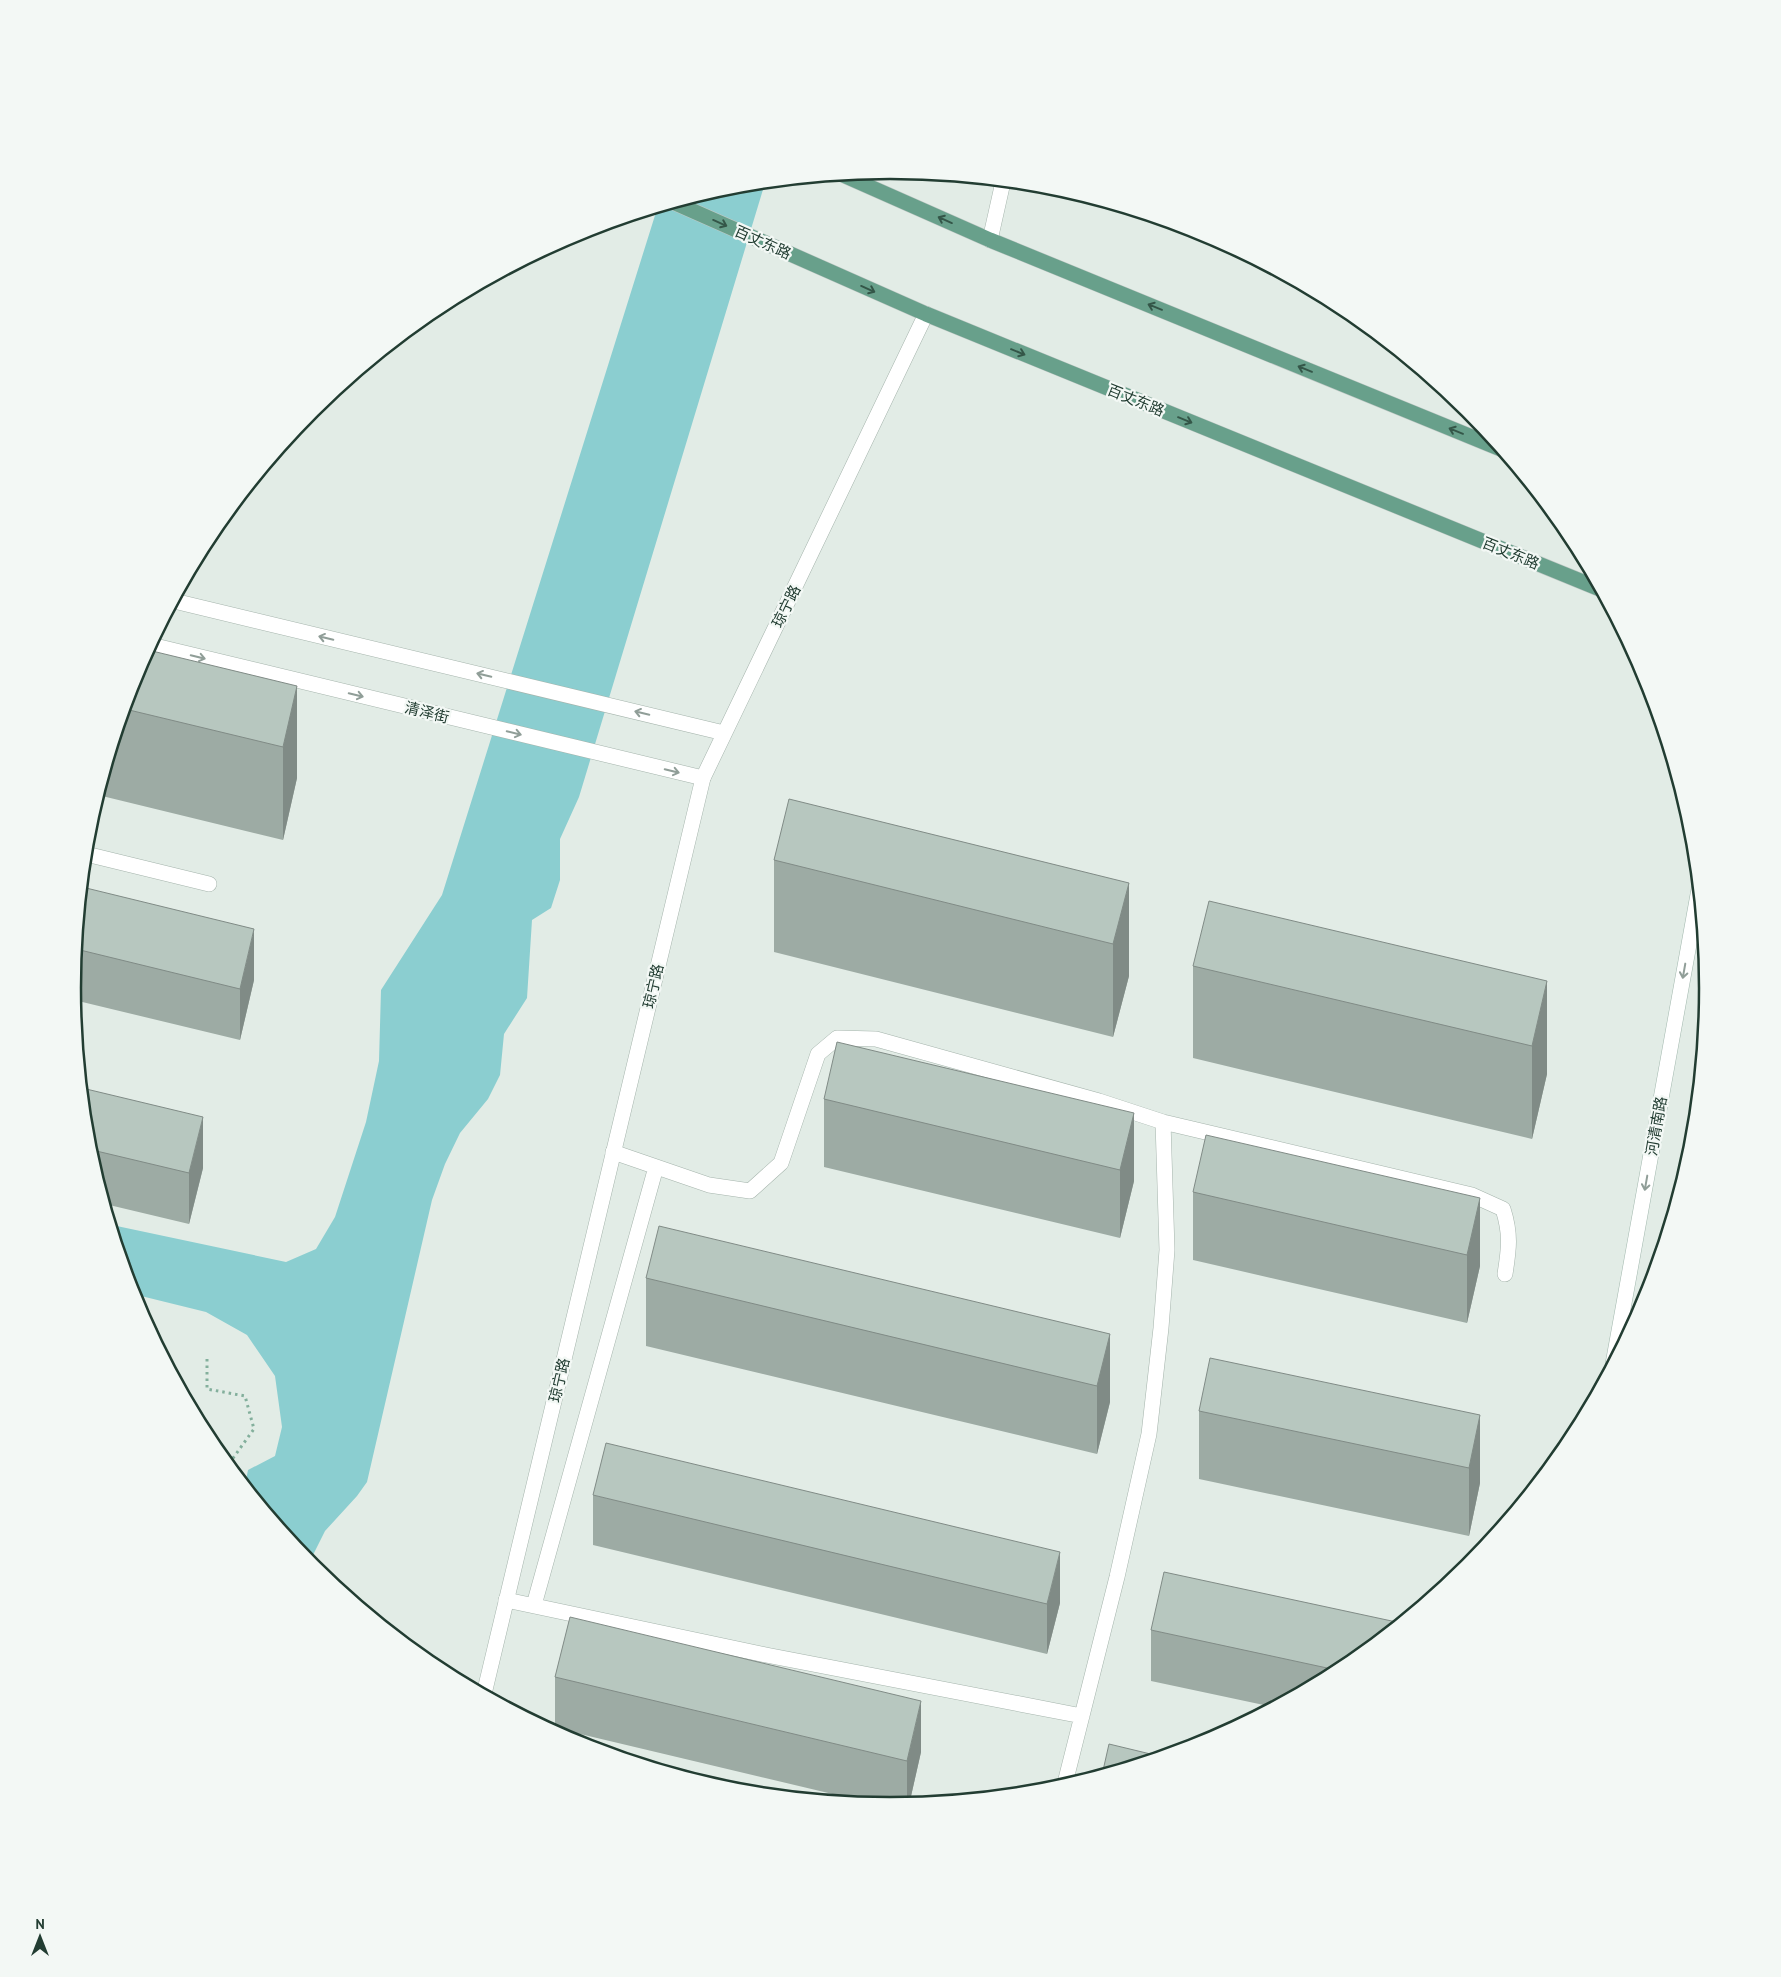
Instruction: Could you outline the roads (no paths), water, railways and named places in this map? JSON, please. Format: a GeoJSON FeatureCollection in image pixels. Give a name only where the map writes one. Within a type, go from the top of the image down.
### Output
{"type":"FeatureCollection","features":[{"type":"Feature","properties":{"kind":"main road"},"geometry":{"type":"LineString","coordinates":[[855,180],[990,240],[1489,444]]}},
{"type":"Feature","properties":{"kind":"main road","name":"百丈东路"},"geometry":{"type":"LineString","coordinates":[[684,206],[926,314],[1592,586]]}},
{"type":"Feature","properties":{"kind":"street"},"geometry":{"type":"LineString","coordinates":[[990,240],[1002,187]]}},
{"type":"Feature","properties":{"kind":"street","name":"琼宁路"},"geometry":{"type":"LineString","coordinates":[[485,1689],[703,778],[926,314]]}},
{"type":"Feature","properties":{"kind":"street"},"geometry":{"type":"LineString","coordinates":[[180,602],[724,733]]}},
{"type":"Feature","properties":{"kind":"street","name":"清泽街"},"geometry":{"type":"LineString","coordinates":[[158,647],[703,778]]}},
{"type":"Feature","properties":{"kind":"street"},"geometry":{"type":"LineString","coordinates":[[93,856],[209,884]]}},
{"type":"Feature","properties":{"kind":"street","name":"河清南路"},"geometry":{"type":"LineString","coordinates":[[1616,1345],[1695,908]]}},
{"type":"Feature","properties":{"kind":"street"},"geometry":{"type":"LineString","coordinates":[[613,1152],[709,1185],[750,1191],[781,1162],[818,1054],[837,1038],[876,1039],[1099,1101],[1163,1122],[1472,1195],[1503,1209],[1508,1224],[1510,1243],[1505,1274]]}},
{"type":"Feature","properties":{"kind":"street"},"geometry":{"type":"LineString","coordinates":[[1066,1778],[1116,1577],[1148,1434],[1161,1328],[1167,1250],[1163,1122]]}},
{"type":"Feature","properties":{"kind":"street"},"geometry":{"type":"LineString","coordinates":[[534,1605],[656,1167]]}},
{"type":"Feature","properties":{"kind":"street"},"geometry":{"type":"LineString","coordinates":[[506,1600],[766,1655],[1082,1716]]}},
{"type":"Feature","properties":{"kind":"water"},"geometry":{"type":"Polygon","coordinates":[[[763,190],[579,797],[560,839],[560,880],[551,908],[532,920],[527,998],[504,1034],[500,1075],[488,1099],[460,1133],[445,1164],[432,1200],[367,1482],[357,1496],[325,1531],[313,1555],[246,1479],[248,1470],[275,1456],[282,1427],[275,1376],[247,1335],[206,1312],[142,1296],[117,1226],[286,1262],[316,1249],[335,1217],[366,1122],[379,1061],[381,990],[442,895],[655,215],[733,195],[763,190]]]}}]}
